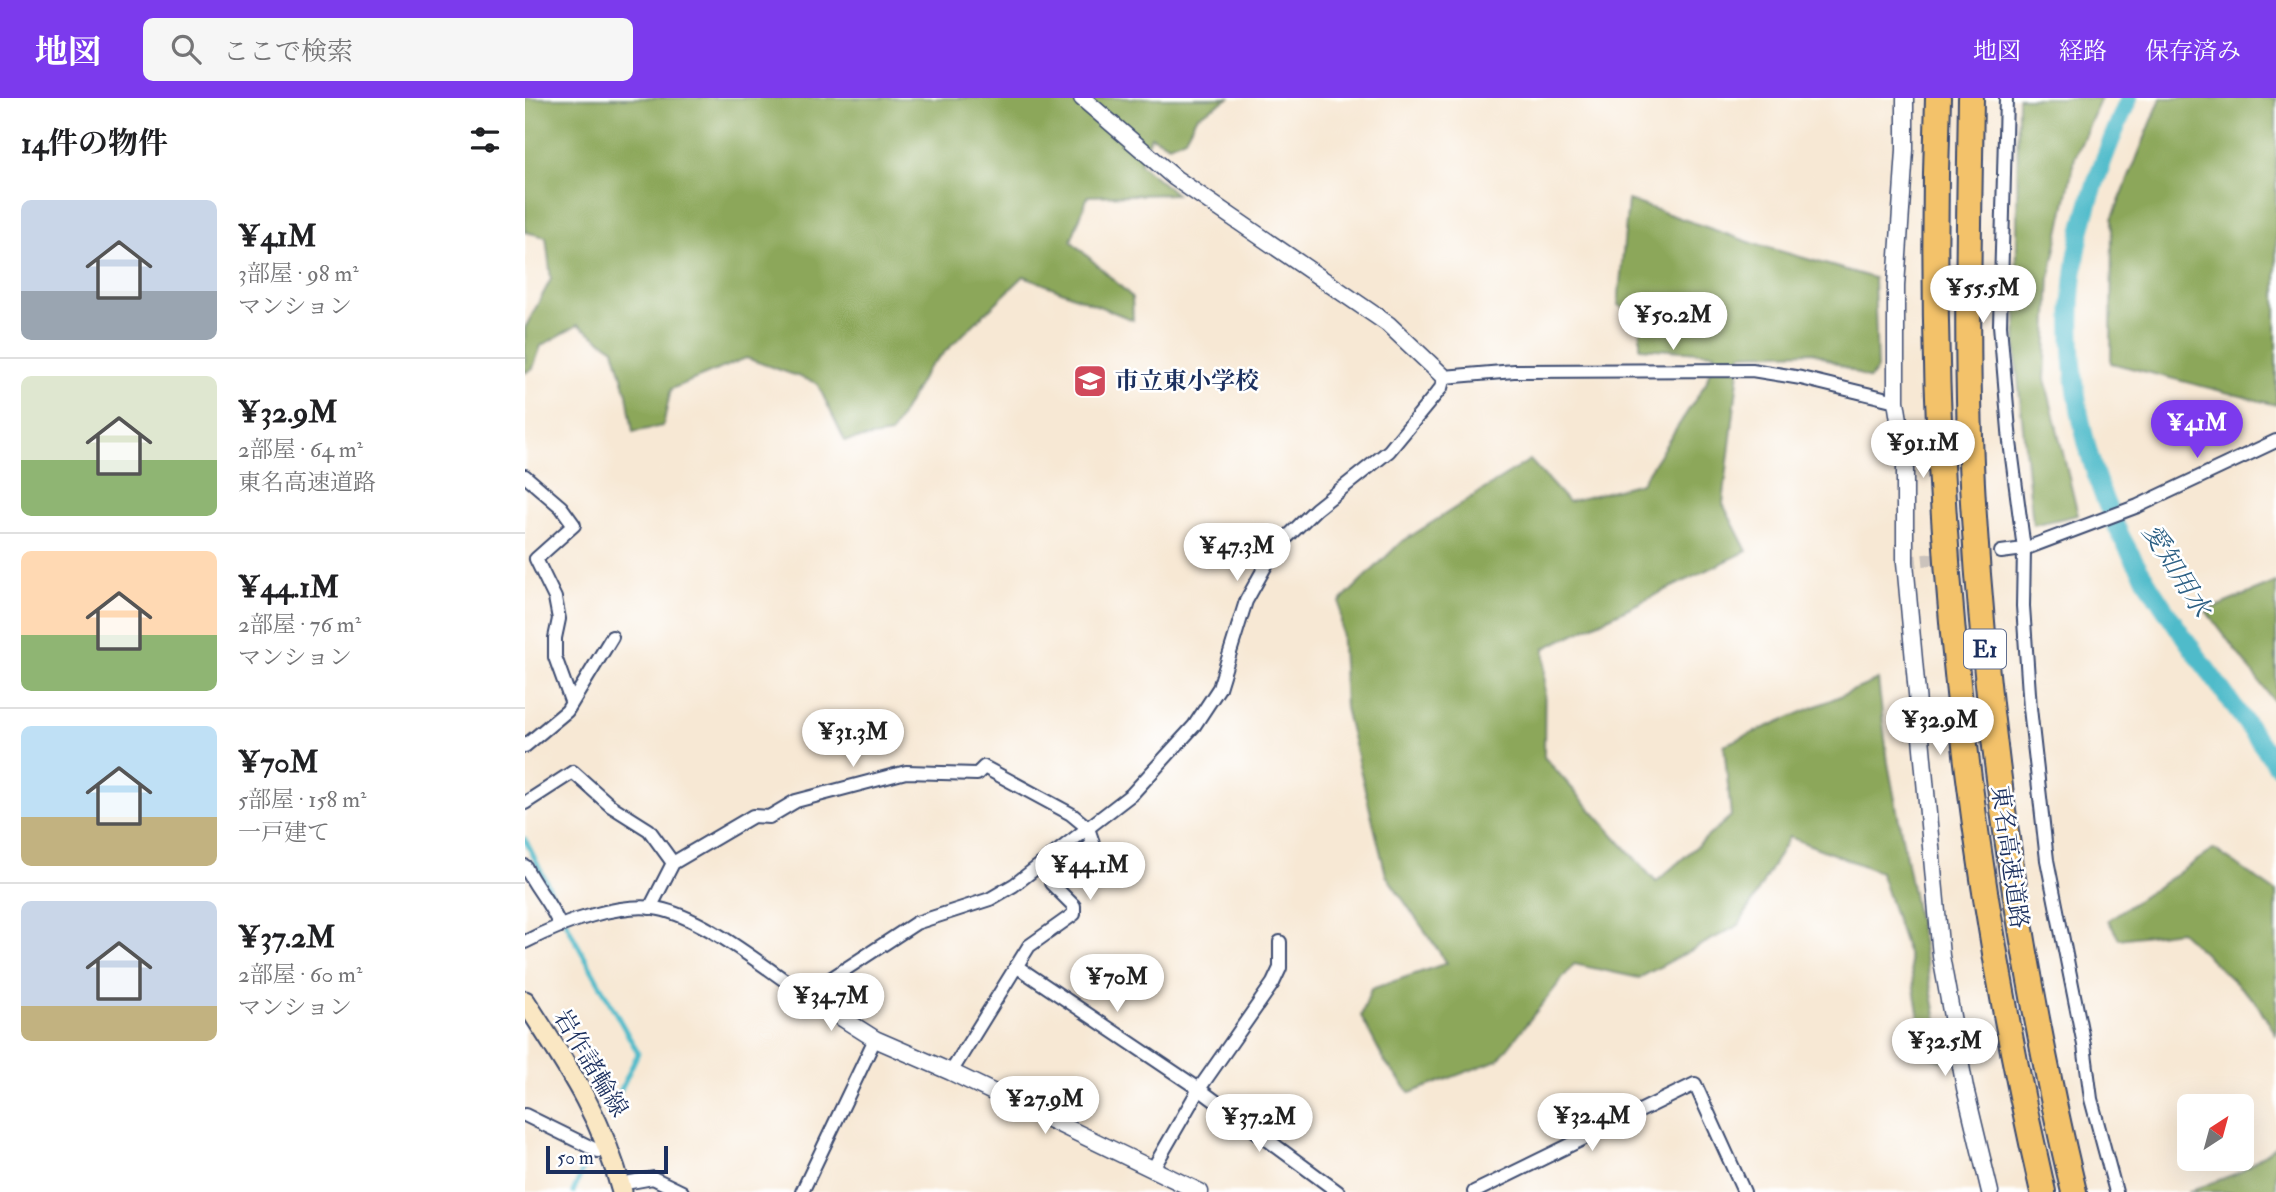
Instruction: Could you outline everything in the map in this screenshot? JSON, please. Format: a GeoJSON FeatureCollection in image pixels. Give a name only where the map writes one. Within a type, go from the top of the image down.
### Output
{"type":"FeatureCollection","features":[{"type":"Feature","properties":{"kind":"highway","name":"東名高速道路"},"geometry":{"type":"LineString","coordinates":[[1938,98],[1936,309],[1942,511],[1955,671],[1978,857],[2015,1070],[2043,1192]]}},
{"type":"Feature","properties":{"kind":"highway","name":"東名高速道路"},"geometry":{"type":"LineString","coordinates":[[1971,98],[1968,316],[1973,501],[1987,674],[2004,838],[2044,1066],[2074,1192]]}},
{"type":"Feature","properties":{"kind":"main road","name":"岩作諸輪線"},"geometry":{"type":"LineString","coordinates":[[525,1001],[589,1102],[606,1138],[621,1188]]}},
{"type":"Feature","properties":{"kind":"street"},"geometry":{"type":"LineString","coordinates":[[1082,98],[1175,178],[1388,324],[1444,377],[1514,371],[1752,370],[1801,378],[1896,401]]}},
{"type":"Feature","properties":{"kind":"street"},"geometry":{"type":"LineString","coordinates":[[1905,98],[1905,150],[1896,286],[1896,401],[1905,458],[1905,562],[1941,956],[1965,1088],[1990,1192]]}},
{"type":"Feature","properties":{"kind":"street"},"geometry":{"type":"LineString","coordinates":[[2006,98],[2000,339],[2024,550],[2023,606],[2030,708],[2047,860],[2084,1045],[2091,1099],[2116,1192]]}},
{"type":"Feature","properties":{"kind":"street"},"geometry":{"type":"LineString","coordinates":[[806,995],[916,923],[990,899],[1014,885],[1132,794],[1194,726],[1219,688],[1247,601],[1275,549],[1316,509],[1389,451],[1441,388],[1444,377]]}},
{"type":"Feature","properties":{"kind":"street"},"geometry":{"type":"LineString","coordinates":[[2001,552],[2024,550],[2093,524],[2276,441]]}},
{"type":"Feature","properties":{"kind":"street"},"geometry":{"type":"LineString","coordinates":[[525,476],[561,507],[574,525],[536,559],[555,598],[559,619],[555,657],[571,701]]}},
{"type":"Feature","properties":{"kind":"street"},"geometry":{"type":"LineString","coordinates":[[525,746],[566,711],[612,637]]}},
{"type":"Feature","properties":{"kind":"street"},"geometry":{"type":"LineString","coordinates":[[650,908],[673,863],[753,816],[769,817],[796,801],[923,770],[978,774],[984,767],[1029,789],[1072,814],[1088,828],[1093,843],[1051,883],[1074,906],[1074,914],[1029,946],[951,1072]]}},
{"type":"Feature","properties":{"kind":"street"},"geometry":{"type":"LineString","coordinates":[[525,803],[573,772],[611,806],[649,830],[673,863]]}},
{"type":"Feature","properties":{"kind":"street"},"geometry":{"type":"LineString","coordinates":[[525,866],[535,886],[553,907],[560,926]]}},
{"type":"Feature","properties":{"kind":"street"},"geometry":{"type":"LineString","coordinates":[[525,942],[560,926],[612,912],[662,909],[691,921],[875,1040],[951,1072],[1154,1167],[1200,1192]]}},
{"type":"Feature","properties":{"kind":"street"},"geometry":{"type":"LineString","coordinates":[[1154,1167],[1199,1089],[1273,983],[1280,968],[1280,942]]}},
{"type":"Feature","properties":{"kind":"street"},"geometry":{"type":"LineString","coordinates":[[1016,966],[1199,1089],[1338,1192]]}},
{"type":"Feature","properties":{"kind":"street"},"geometry":{"type":"LineString","coordinates":[[802,1192],[875,1040]]}},
{"type":"Feature","properties":{"kind":"street"},"geometry":{"type":"LineString","coordinates":[[1474,1192],[1695,1084],[1744,1192]]}},
{"type":"Feature","properties":{"kind":"street"},"geometry":{"type":"LineString","coordinates":[[525,1115],[598,1151]]}},
{"type":"Feature","properties":{"kind":"street"},"geometry":{"type":"LineString","coordinates":[[621,1188],[653,1178],[682,1192]]}},
{"type":"Feature","properties":{"kind":"green space"},"geometry":{"type":"Polygon","coordinates":[[[525,98],[1229,98],[1196,117],[1185,138],[1169,145],[1151,136],[1140,164],[1176,194],[1088,196],[1071,241],[1132,297],[1133,320],[1024,276],[927,369],[891,434],[845,441],[817,383],[746,358],[671,389],[663,426],[633,432],[627,394],[614,349],[578,325],[541,346],[533,368],[525,373],[525,328],[551,279],[546,237],[525,232],[525,98]]]}},
{"type":"Feature","properties":{"kind":"green space"},"geometry":{"type":"Polygon","coordinates":[[[2018,98],[2101,98],[2075,157],[2050,276],[2045,379],[2078,515],[2033,525],[2016,359],[2018,98]]]}},
{"type":"Feature","properties":{"kind":"green space"},"geometry":{"type":"Polygon","coordinates":[[[2161,98],[2276,98],[2276,405],[2111,363],[2112,219],[2161,98]]]}},
{"type":"Feature","properties":{"kind":"green space"},"geometry":{"type":"Polygon","coordinates":[[[1628,200],[1755,244],[1874,278],[1877,369],[1869,379],[1813,352],[1741,354],[1723,504],[1747,551],[1545,648],[1544,757],[1656,882],[1731,816],[1724,745],[1878,680],[1888,763],[1945,1062],[1925,1056],[1909,957],[1880,872],[1789,837],[1739,925],[1639,978],[1574,964],[1498,1060],[1410,1093],[1385,1062],[1361,1016],[1371,989],[1447,963],[1386,875],[1345,708],[1340,602],[1400,543],[1530,460],[1568,502],[1641,483],[1706,383],[1715,353],[1640,348],[1640,319],[1618,305],[1628,200]]]}},
{"type":"Feature","properties":{"kind":"green space"},"geometry":{"type":"Polygon","coordinates":[[[2276,582],[2276,704],[2206,611],[2276,582]]]}},
{"type":"Feature","properties":{"kind":"green space"},"geometry":{"type":"Polygon","coordinates":[[[2214,849],[2276,892],[2276,1034],[2255,1001],[2180,931],[2119,939],[2108,920],[2214,849]]]}},
{"type":"Feature","properties":{"kind":"green space"},"geometry":{"type":"Polygon","coordinates":[[[2276,1146],[2276,1192],[2188,1192],[2241,1171],[2254,1171],[2254,1162],[2276,1146]]]}},
{"type":"Feature","properties":{"kind":"waterway","name":"愛知用水"},"geometry":{"type":"LineString","coordinates":[[2129,98],[2090,198],[2074,273],[2072,355],[2085,437],[2096,477],[2111,515],[2145,579],[2276,765]]}},
{"type":"Feature","properties":{"kind":"waterway"},"geometry":{"type":"LineString","coordinates":[[525,839],[575,940],[638,1053],[616,1100]]}},
{"type":"Feature","properties":{"kind":"waterway"},"geometry":{"type":"LineString","coordinates":[[573,1192],[588,1158]]}},
{"type":"Feature","properties":{"kind":"tunnel"},"geometry":{"type":"LineString","coordinates":[[1905,562],[2001,552]]}},
{"type":"Feature","properties":{"kind":"place","name":"市立東小学校"},"geometry":{"type":"Point","coordinates":[1090,381]}}]}
